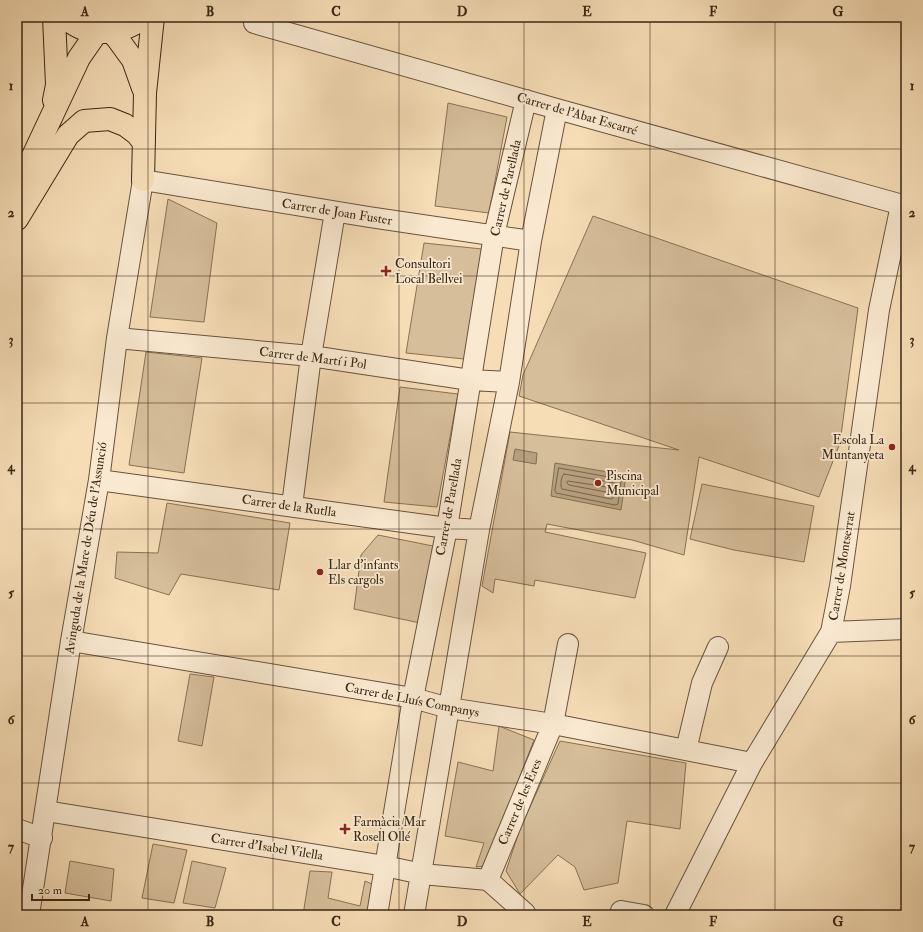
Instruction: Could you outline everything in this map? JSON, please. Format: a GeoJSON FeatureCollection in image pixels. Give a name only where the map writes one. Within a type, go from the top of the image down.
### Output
{"type":"FeatureCollection","features":[{"type":"Feature","properties":{"kind":"main road"},"geometry":{"type":"LineString","coordinates":[[50,121],[57,84],[54,17]]}},
{"type":"Feature","properties":{"kind":"main road"},"geometry":{"type":"LineString","coordinates":[[65,17],[70,22],[83,28],[104,32],[117,38],[133,60],[145,92]]}},
{"type":"Feature","properties":{"kind":"main road"},"geometry":{"type":"LineString","coordinates":[[17,184],[33,156],[79,58],[104,32],[124,29],[136,24],[145,17]]}},
{"type":"Feature","properties":{"kind":"main road"},"geometry":{"type":"LineString","coordinates":[[143,180],[145,92],[153,17]]}},
{"type":"Feature","properties":{"kind":"main road"},"geometry":{"type":"LineString","coordinates":[[17,219],[68,135],[84,121],[110,119],[125,125],[137,134],[144,143]]}},
{"type":"Feature","properties":{"kind":"street","name":"Carrer de l'Abat Escarré"},"geometry":{"type":"LineString","coordinates":[[254,22],[557,109],[903,205]]}},
{"type":"Feature","properties":{"kind":"street","name":"Carrer de Parellada"},"geometry":{"type":"LineString","coordinates":[[377,915],[413,698],[447,528],[494,235],[526,100]]}},
{"type":"Feature","properties":{"kind":"street"},"geometry":{"type":"LineString","coordinates":[[414,915],[479,530],[509,382],[531,241],[557,109]]}},
{"type":"Feature","properties":{"kind":"street","name":"Carrer de Joan Fuster"},"geometry":{"type":"LineString","coordinates":[[143,180],[335,212],[531,241]]}},
{"type":"Feature","properties":{"kind":"street","name":"Avinguda de la Mare de Déu de l'Assunció"},"geometry":{"type":"LineString","coordinates":[[30,915],[72,641],[99,480],[117,338],[143,180]]}},
{"type":"Feature","properties":{"kind":"street","name":"Carrer de Montserrat"},"geometry":{"type":"LineString","coordinates":[[675,915],[752,763],[831,632],[840,586],[879,310],[903,205]]}},
{"type":"Feature","properties":{"kind":"street"},"geometry":{"type":"LineString","coordinates":[[292,506],[311,356],[335,212]]}},
{"type":"Feature","properties":{"kind":"street","name":"Carrer de Martí i Pol"},"geometry":{"type":"LineString","coordinates":[[117,338],[311,356],[470,380],[509,382]]}},
{"type":"Feature","properties":{"kind":"street","name":"Carrer de la Rutlla"},"geometry":{"type":"LineString","coordinates":[[99,480],[447,528],[479,530]]}},
{"type":"Feature","properties":{"kind":"street"},"geometry":{"type":"LineString","coordinates":[[831,632],[906,629]]}},
{"type":"Feature","properties":{"kind":"street","name":"Carrer de Lluís Companys"},"geometry":{"type":"LineString","coordinates":[[72,641],[413,698],[449,708],[553,724],[752,763]]}},
{"type":"Feature","properties":{"kind":"street","name":"Carrer de les Eres"},"geometry":{"type":"LineString","coordinates":[[488,880],[553,724],[568,644]]}},
{"type":"Feature","properties":{"kind":"street"},"geometry":{"type":"LineString","coordinates":[[686,750],[702,683],[718,646]]}},
{"type":"Feature","properties":{"kind":"street","name":"Carrer d'Isabel Vilella"},"geometry":{"type":"LineString","coordinates":[[46,810],[385,866],[422,874],[488,880]]}},
{"type":"Feature","properties":{"kind":"street"},"geometry":{"type":"LineString","coordinates":[[17,829],[42,838]]}},
{"type":"Feature","properties":{"kind":"street"},"geometry":{"type":"LineString","coordinates":[[488,880],[525,913],[525,915]]}},
{"type":"Feature","properties":{"kind":"street"},"geometry":{"type":"LineString","coordinates":[[621,911],[644,915]]}},
{"type":"Feature","properties":{"kind":"shaded area"},"geometry":{"type":"Polygon","coordinates":[[[448,103],[507,117],[489,213],[435,206],[448,103]]]}},
{"type":"Feature","properties":{"kind":"shaded area"},"geometry":{"type":"Polygon","coordinates":[[[168,199],[217,223],[204,322],[150,317],[168,199]]]}},
{"type":"Feature","properties":{"kind":"shaded area"},"geometry":{"type":"Polygon","coordinates":[[[593,216],[858,308],[840,443],[819,497],[699,457],[684,555],[632,540],[547,524],[545,532],[646,553],[635,598],[535,580],[534,586],[495,579],[493,593],[482,586],[510,432],[679,450],[519,396],[523,375],[593,216]]]}},
{"type":"Feature","properties":{"kind":"shaded area"},"geometry":{"type":"Polygon","coordinates":[[[424,243],[482,249],[464,359],[406,353],[424,243]]]}},
{"type":"Feature","properties":{"kind":"shaded area"},"geometry":{"type":"Polygon","coordinates":[[[146,352],[202,358],[184,473],[129,465],[146,352]]]}},
{"type":"Feature","properties":{"kind":"shaded area"},"geometry":{"type":"Polygon","coordinates":[[[400,387],[458,394],[437,507],[384,502],[400,387]]]}},
{"type":"Feature","properties":{"kind":"shaded area"},"geometry":{"type":"Polygon","coordinates":[[[702,484],[814,506],[804,562],[734,550],[690,539],[702,484]]]}},
{"type":"Feature","properties":{"kind":"shaded area"},"geometry":{"type":"Polygon","coordinates":[[[167,503],[290,523],[279,590],[181,574],[169,595],[115,578],[117,552],[158,553],[167,503]]]}},
{"type":"Feature","properties":{"kind":"shaded area"},"geometry":{"type":"Polygon","coordinates":[[[378,535],[433,546],[420,623],[354,609],[361,555],[378,535]]]}},
{"type":"Feature","properties":{"kind":"shaded area"},"geometry":{"type":"Polygon","coordinates":[[[190,674],[214,677],[202,746],[178,741],[190,674]]]}},
{"type":"Feature","properties":{"kind":"shaded area"},"geometry":{"type":"Polygon","coordinates":[[[499,726],[534,740],[485,866],[476,867],[484,843],[445,836],[458,762],[493,771],[499,726]]]}},
{"type":"Feature","properties":{"kind":"shaded area"},"geometry":{"type":"Polygon","coordinates":[[[560,741],[686,763],[680,829],[627,821],[618,883],[584,890],[575,867],[558,855],[520,894],[506,871],[520,829],[560,741]]]}},
{"type":"Feature","properties":{"kind":"shaded area"},"geometry":{"type":"Polygon","coordinates":[[[153,844],[187,850],[174,903],[142,898],[153,844]]]}},
{"type":"Feature","properties":{"kind":"shaded area"},"geometry":{"type":"Polygon","coordinates":[[[70,861],[114,869],[111,901],[65,893],[70,861]]]}},
{"type":"Feature","properties":{"kind":"shaded area"},"geometry":{"type":"Polygon","coordinates":[[[192,861],[226,868],[215,908],[183,903],[192,861]]]}},
{"type":"Feature","properties":{"kind":"shaded area"},"geometry":{"type":"Polygon","coordinates":[[[310,871],[332,872],[328,898],[360,906],[365,881],[372,884],[367,915],[303,915],[310,871]]]}},
{"type":"Feature","properties":{"kind":"water"},"geometry":{"type":"Polygon","coordinates":[[[515,449],[537,453],[536,464],[513,460],[515,449]]]}},
{"type":"Feature","properties":{"kind":"water"},"geometry":{"type":"Polygon","coordinates":[[[555,463],[626,475],[621,510],[551,496],[555,463]]]}},
{"type":"Feature","properties":{"kind":"place","name":"Consultori Local Bellvei"},"geometry":{"type":"Point","coordinates":[386,271]}},
{"type":"Feature","properties":{"kind":"place","name":"Escola La Muntanyeta"},"geometry":{"type":"Point","coordinates":[892,447]}},
{"type":"Feature","properties":{"kind":"place","name":"Piscina Municipal"},"geometry":{"type":"Point","coordinates":[598,483]}},
{"type":"Feature","properties":{"kind":"place","name":"Llar d'infants Els cargols"},"geometry":{"type":"Point","coordinates":[320,572]}},
{"type":"Feature","properties":{"kind":"place","name":"Farmàcia Mar Rosell Ollé"},"geometry":{"type":"Point","coordinates":[345,829]}}]}
